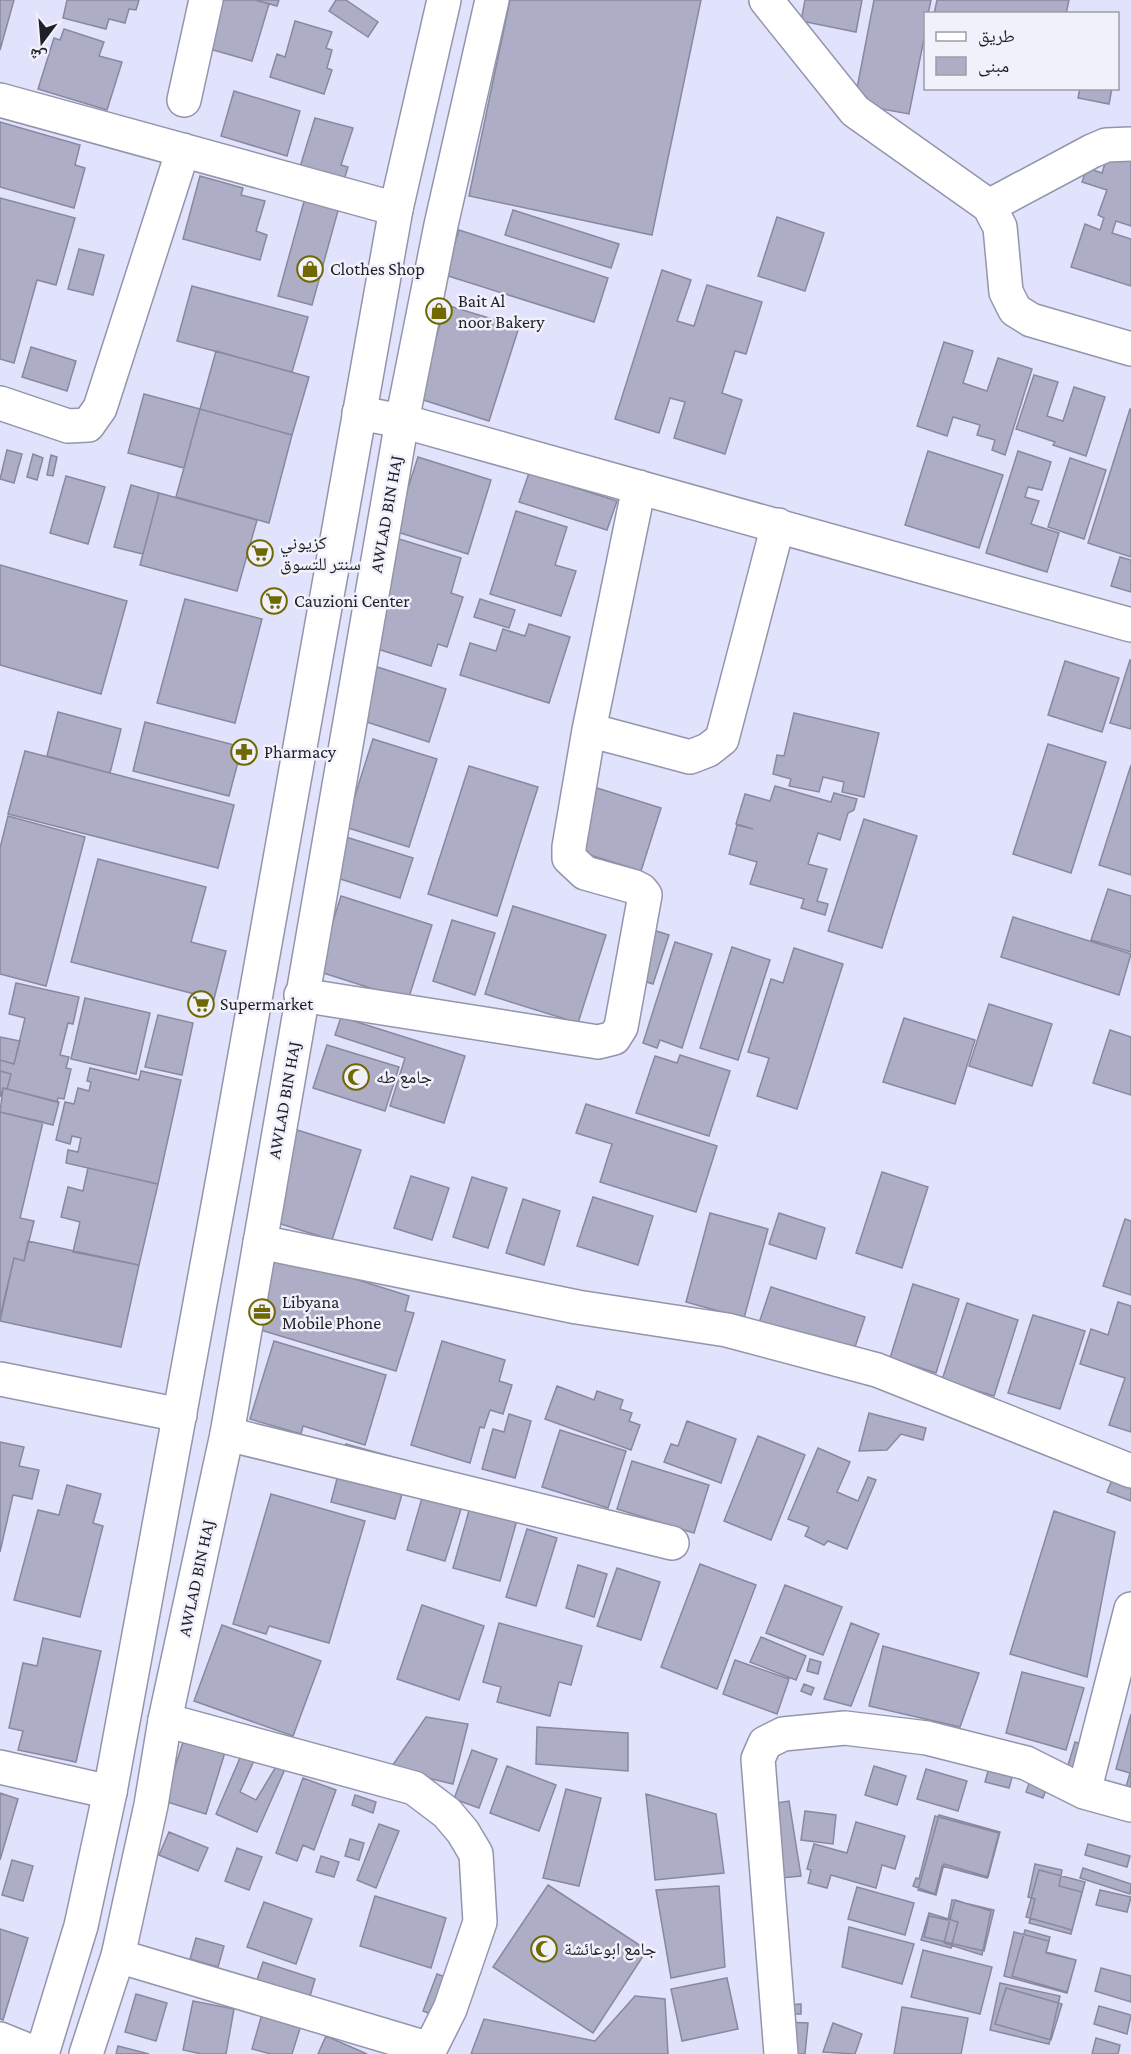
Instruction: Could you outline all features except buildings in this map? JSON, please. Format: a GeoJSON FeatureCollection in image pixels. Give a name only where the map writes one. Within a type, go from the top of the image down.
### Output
{"type":"FeatureCollection","features":[{"type":"Feature","properties":{"kind":"street"},"geometry":{"type":"LineString","coordinates":[[184,100],[206,0]]}},
{"type":"Feature","properties":{"kind":"street"},"geometry":{"type":"LineString","coordinates":[[0,2039],[39,2054],[81,1926],[110,1792],[180,1415],[396,209],[444,0]]}},
{"type":"Feature","properties":{"kind":"street","name":"AWLAD BIN HAJ"},"geometry":{"type":"LineString","coordinates":[[86,2054],[118,1956],[151,1805],[165,1720],[227,1434],[301,995],[402,421],[441,225],[492,0]]}},
{"type":"Feature","properties":{"kind":"street"},"geometry":{"type":"LineString","coordinates":[[766,0],[855,111],[989,207],[1000,227],[1006,292],[1015,310],[1031,320],[1131,349]]}},
{"type":"Feature","properties":{"kind":"street"},"geometry":{"type":"LineString","coordinates":[[0,100],[396,209]]}},
{"type":"Feature","properties":{"kind":"street"},"geometry":{"type":"LineString","coordinates":[[989,207],[1092,151],[1106,145],[1131,144]]}},
{"type":"Feature","properties":{"kind":"street"},"geometry":{"type":"LineString","coordinates":[[0,403],[68,426],[88,425],[100,408],[183,150]]}},
{"type":"Feature","properties":{"kind":"street"},"geometry":{"type":"LineString","coordinates":[[359,413],[402,421],[1131,625]]}},
{"type":"Feature","properties":{"kind":"street"},"geometry":{"type":"LineString","coordinates":[[301,995],[598,1042],[614,1038],[621,1027],[645,895],[635,887],[585,873],[569,858],[590,730],[639,488]]}},
{"type":"Feature","properties":{"kind":"street"},"geometry":{"type":"LineString","coordinates":[[590,730],[690,757],[708,750],[722,739],[778,525]]}},
{"type":"Feature","properties":{"kind":"street"},"geometry":{"type":"LineString","coordinates":[[260,1242],[577,1307],[727,1330],[877,1370],[1131,1471]]}},
{"type":"Feature","properties":{"kind":"street"},"geometry":{"type":"LineString","coordinates":[[0,1379],[180,1415]]}},
{"type":"Feature","properties":{"kind":"street"},"geometry":{"type":"LineString","coordinates":[[227,1434],[672,1543]]}},
{"type":"Feature","properties":{"kind":"street"},"geometry":{"type":"LineString","coordinates":[[1084,1792],[1131,1609]]}},
{"type":"Feature","properties":{"kind":"street"},"geometry":{"type":"LineString","coordinates":[[118,1956],[430,2052],[450,2009],[480,1922],[476,1854],[464,1832],[447,1813],[414,1788],[165,1720]]}},
{"type":"Feature","properties":{"kind":"street"},"geometry":{"type":"LineString","coordinates":[[781,2054],[758,1759],[765,1743],[783,1734],[845,1728],[927,1738],[1026,1763],[1084,1792],[1131,1805]]}},
{"type":"Feature","properties":{"kind":"street"},"geometry":{"type":"LineString","coordinates":[[0,1767],[110,1792]]}},
{"type":"Feature","properties":{"kind":"place","name":"Clothes Shop"},"geometry":{"type":"Point","coordinates":[310,269]}},
{"type":"Feature","properties":{"kind":"place","name":"Bait Al noor Bakery"},"geometry":{"type":"Point","coordinates":[439,311]}},
{"type":"Feature","properties":{"kind":"place","name":"كزيوني سنتر للتسوق"},"geometry":{"type":"Point","coordinates":[260,553]}},
{"type":"Feature","properties":{"kind":"place","name":"Cauzioni Center"},"geometry":{"type":"Point","coordinates":[274,601]}},
{"type":"Feature","properties":{"kind":"place","name":"Pharmacy"},"geometry":{"type":"Point","coordinates":[244,752]}},
{"type":"Feature","properties":{"kind":"place","name":"Supermarket"},"geometry":{"type":"Point","coordinates":[201,1004]}},
{"type":"Feature","properties":{"kind":"place","name":"جامع طه"},"geometry":{"type":"Point","coordinates":[356,1077]}},
{"type":"Feature","properties":{"kind":"place","name":"Libyana Mobile Phone"},"geometry":{"type":"Point","coordinates":[262,1312]}},
{"type":"Feature","properties":{"kind":"place","name":"جامع ابوعائشة"},"geometry":{"type":"Point","coordinates":[544,1949]}}]}
